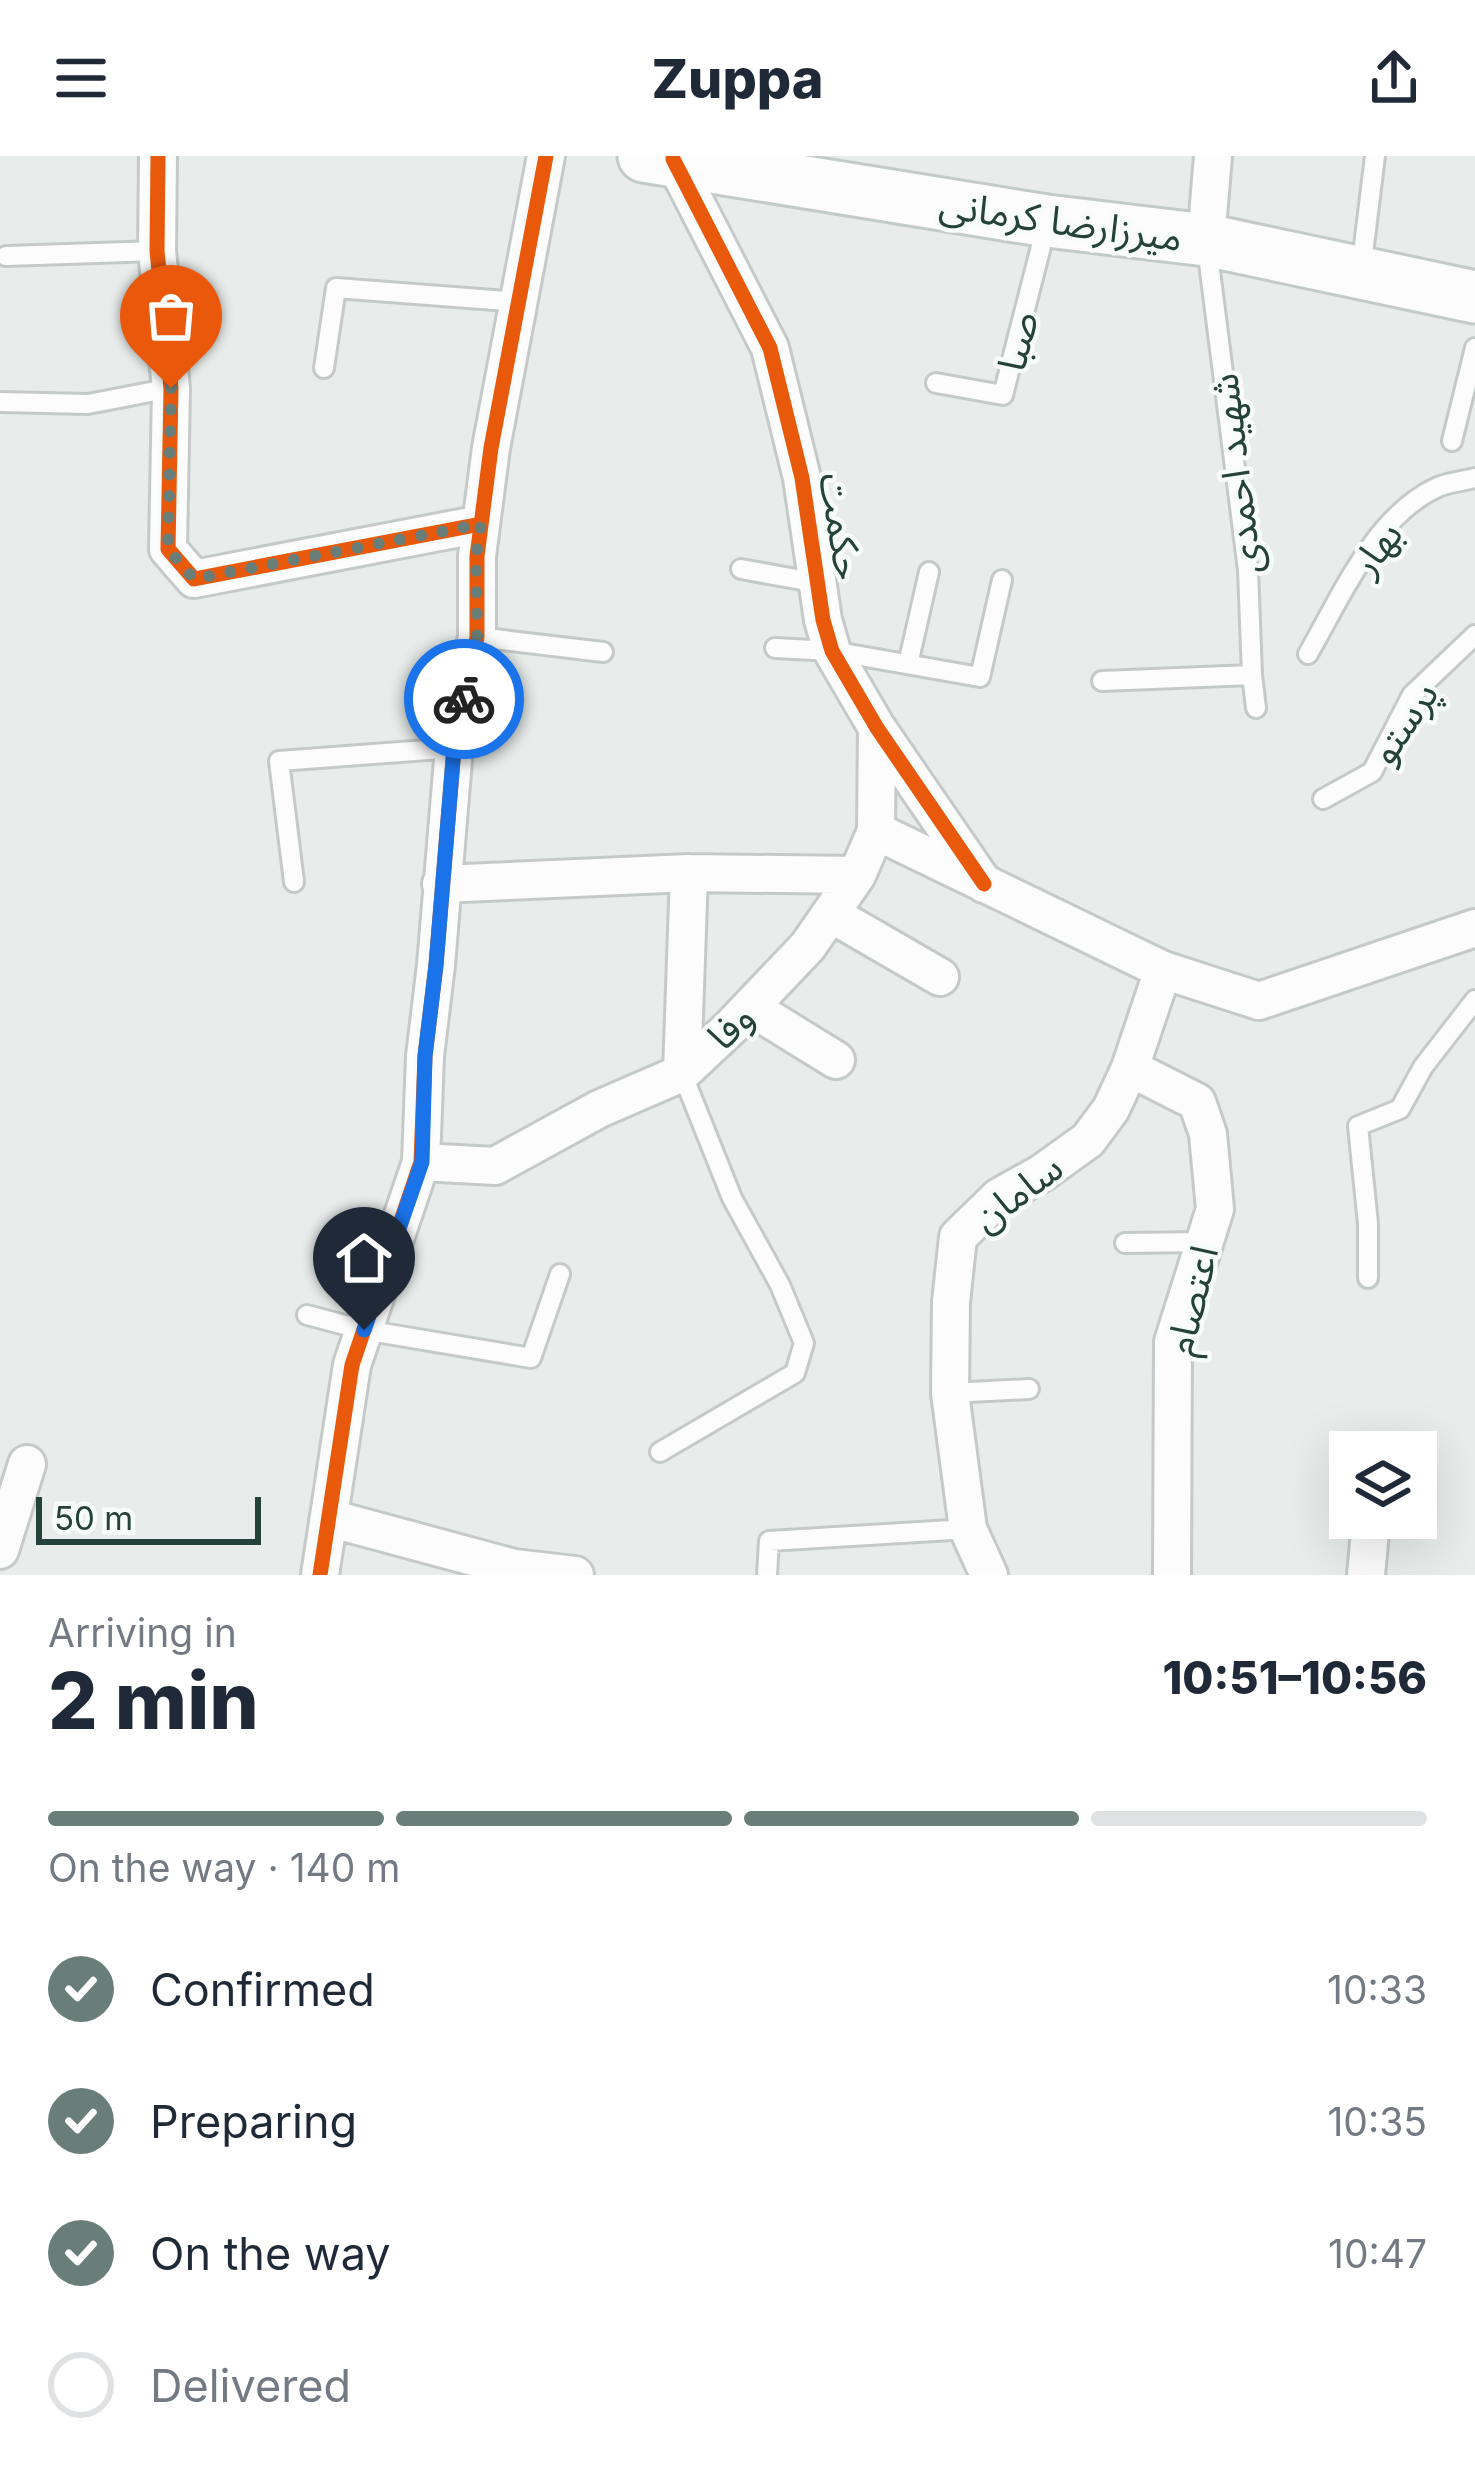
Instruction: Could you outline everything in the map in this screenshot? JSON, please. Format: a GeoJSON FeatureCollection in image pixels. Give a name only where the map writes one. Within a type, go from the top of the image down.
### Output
{"type":"FeatureCollection","features":[{"type":"Feature","properties":{"kind":"main road","name":"میرزارضا کرمانی"},"geometry":{"type":"LineString","coordinates":[[663,157],[856,181],[1048,221],[1206,240],[1475,297]]}},
{"type":"Feature","properties":{"kind":"street"},"geometry":{"type":"LineString","coordinates":[[158,156],[158,251],[171,388],[168,549],[194,579],[481,524]]}},
{"type":"Feature","properties":{"kind":"street"},"geometry":{"type":"LineString","coordinates":[[320,1575],[352,1365],[422,1162],[425,1056],[454,748],[477,637],[476,556],[491,448],[546,156]]}},
{"type":"Feature","properties":{"kind":"street"},"geometry":{"type":"LineString","coordinates":[[1206,240],[1213,156]]}},
{"type":"Feature","properties":{"kind":"street","name":"حکمت"},"geometry":{"type":"LineString","coordinates":[[663,157],[770,348],[802,478],[832,651],[877,728],[984,884]]}},
{"type":"Feature","properties":{"kind":"street","name":"وفا"},"geometry":{"type":"LineString","coordinates":[[422,1162],[495,1166],[599,1109],[682,1073],[808,946],[857,875],[876,831],[877,728]]}},
{"type":"Feature","properties":{"kind":"street","name":"حکمت"},"geometry":{"type":"LineString","coordinates":[[876,831],[1163,970],[1259,1001],[1475,928]]}},
{"type":"Feature","properties":{"kind":"street"},"geometry":{"type":"LineString","coordinates":[[441,884],[689,873],[857,875]]}},
{"type":"Feature","properties":{"kind":"street"},"geometry":{"type":"LineString","coordinates":[[682,1073],[689,873]]}},
{"type":"Feature","properties":{"kind":"street"},"geometry":{"type":"LineString","coordinates":[[831,914],[940,977]]}},
{"type":"Feature","properties":{"kind":"street","name":"سامان"},"geometry":{"type":"LineString","coordinates":[[989,1575],[968,1529],[950,1393],[951,1302],[958,1237],[999,1197],[1088,1140],[1111,1109],[1130,1068],[1163,970]]}},
{"type":"Feature","properties":{"kind":"street"},"geometry":{"type":"LineString","coordinates":[[750,1007],[836,1060]]}},
{"type":"Feature","properties":{"kind":"street","name":"اعتصام"},"geometry":{"type":"LineString","coordinates":[[1130,1068],[1197,1102],[1208,1134],[1215,1209],[1173,1342],[1172,1575]]}},
{"type":"Feature","properties":{"kind":"street"},"geometry":{"type":"LineString","coordinates":[[0,1550],[27,1464]]}},
{"type":"Feature","properties":{"kind":"street"},"geometry":{"type":"LineString","coordinates":[[329,1518],[514,1568],[575,1575]]}},
{"type":"Feature","properties":{"kind":"street"},"geometry":{"type":"LineString","coordinates":[[1366,1575],[1369,1539]]}},
{"type":"Feature","properties":{"kind":"lane"},"geometry":{"type":"LineString","coordinates":[[1361,273],[1376,156]]}},
{"type":"Feature","properties":{"kind":"lane","name":"صبا"},"geometry":{"type":"LineString","coordinates":[[936,383],[1003,395],[1048,221]]}},
{"type":"Feature","properties":{"kind":"lane","name":"شهید احمدی"},"geometry":{"type":"LineString","coordinates":[[1206,240],[1248,570],[1256,708]]}},
{"type":"Feature","properties":{"kind":"lane"},"geometry":{"type":"LineString","coordinates":[[6,256],[158,251]]}},
{"type":"Feature","properties":{"kind":"lane"},"geometry":{"type":"LineString","coordinates":[[324,368],[336,287],[519,302]]}},
{"type":"Feature","properties":{"kind":"lane"},"geometry":{"type":"LineString","coordinates":[[1452,441],[1475,348]]}},
{"type":"Feature","properties":{"kind":"lane"},"geometry":{"type":"LineString","coordinates":[[0,402],[88,404],[171,388]]}},
{"type":"Feature","properties":{"kind":"lane","name":"بهار"},"geometry":{"type":"LineString","coordinates":[[1308,654],[1364,557],[1396,516],[1439,487],[1475,478]]}},
{"type":"Feature","properties":{"kind":"lane"},"geometry":{"type":"LineString","coordinates":[[741,569],[818,583]]}},
{"type":"Feature","properties":{"kind":"lane"},"geometry":{"type":"LineString","coordinates":[[908,664],[928,572]]}},
{"type":"Feature","properties":{"kind":"lane"},"geometry":{"type":"LineString","coordinates":[[775,648],[832,651],[980,677],[1002,580]]}},
{"type":"Feature","properties":{"kind":"lane","name":"پرستو"},"geometry":{"type":"LineString","coordinates":[[1323,799],[1372,772],[1412,695],[1475,634]]}},
{"type":"Feature","properties":{"kind":"lane"},"geometry":{"type":"LineString","coordinates":[[477,637],[603,652]]}},
{"type":"Feature","properties":{"kind":"lane"},"geometry":{"type":"LineString","coordinates":[[1102,681],[1252,675]]}},
{"type":"Feature","properties":{"kind":"lane"},"geometry":{"type":"LineString","coordinates":[[294,882],[279,761],[454,748]]}},
{"type":"Feature","properties":{"kind":"lane"},"geometry":{"type":"LineString","coordinates":[[1368,1278],[1358,1126],[1400,1109],[1423,1066],[1475,1000]]}},
{"type":"Feature","properties":{"kind":"lane"},"geometry":{"type":"LineString","coordinates":[[661,1452],[795,1373],[804,1343],[780,1285],[732,1198],[682,1073]]}},
{"type":"Feature","properties":{"kind":"lane"},"geometry":{"type":"LineString","coordinates":[[1124,1243],[1204,1242]]}},
{"type":"Feature","properties":{"kind":"lane"},"geometry":{"type":"LineString","coordinates":[[307,1315],[364,1330],[531,1358],[560,1274]]}},
{"type":"Feature","properties":{"kind":"lane"},"geometry":{"type":"LineString","coordinates":[[950,1393],[1029,1389]]}},
{"type":"Feature","properties":{"kind":"lane"},"geometry":{"type":"LineString","coordinates":[[767,1575],[769,1541],[968,1529]]}},
{"type":"Feature","properties":{"kind":"cycle path"},"geometry":{"type":"LineString","coordinates":[[158,156],[157,251],[171,388],[168,549],[194,579],[481,524]]}},
{"type":"Feature","properties":{"kind":"cycle path"},"geometry":{"type":"LineString","coordinates":[[320,1575],[352,1365],[421,1162],[425,1056],[454,748],[477,637],[477,556],[491,448],[546,156]]}},
{"type":"Feature","properties":{"kind":"cycle path"},"geometry":{"type":"LineString","coordinates":[[673,159],[770,348],[802,478],[832,651],[877,728],[984,884]]}},
{"type":"Feature","properties":{"kind":"way so far"},"geometry":{"type":"LineString","coordinates":[[171,388],[168,549],[194,579],[481,524],[476,556],[477,637],[464,699]]}},
{"type":"Feature","properties":{"kind":"route"},"geometry":{"type":"LineString","coordinates":[[364,1330],[422,1162],[425,1056],[454,748],[464,699]]}}]}
